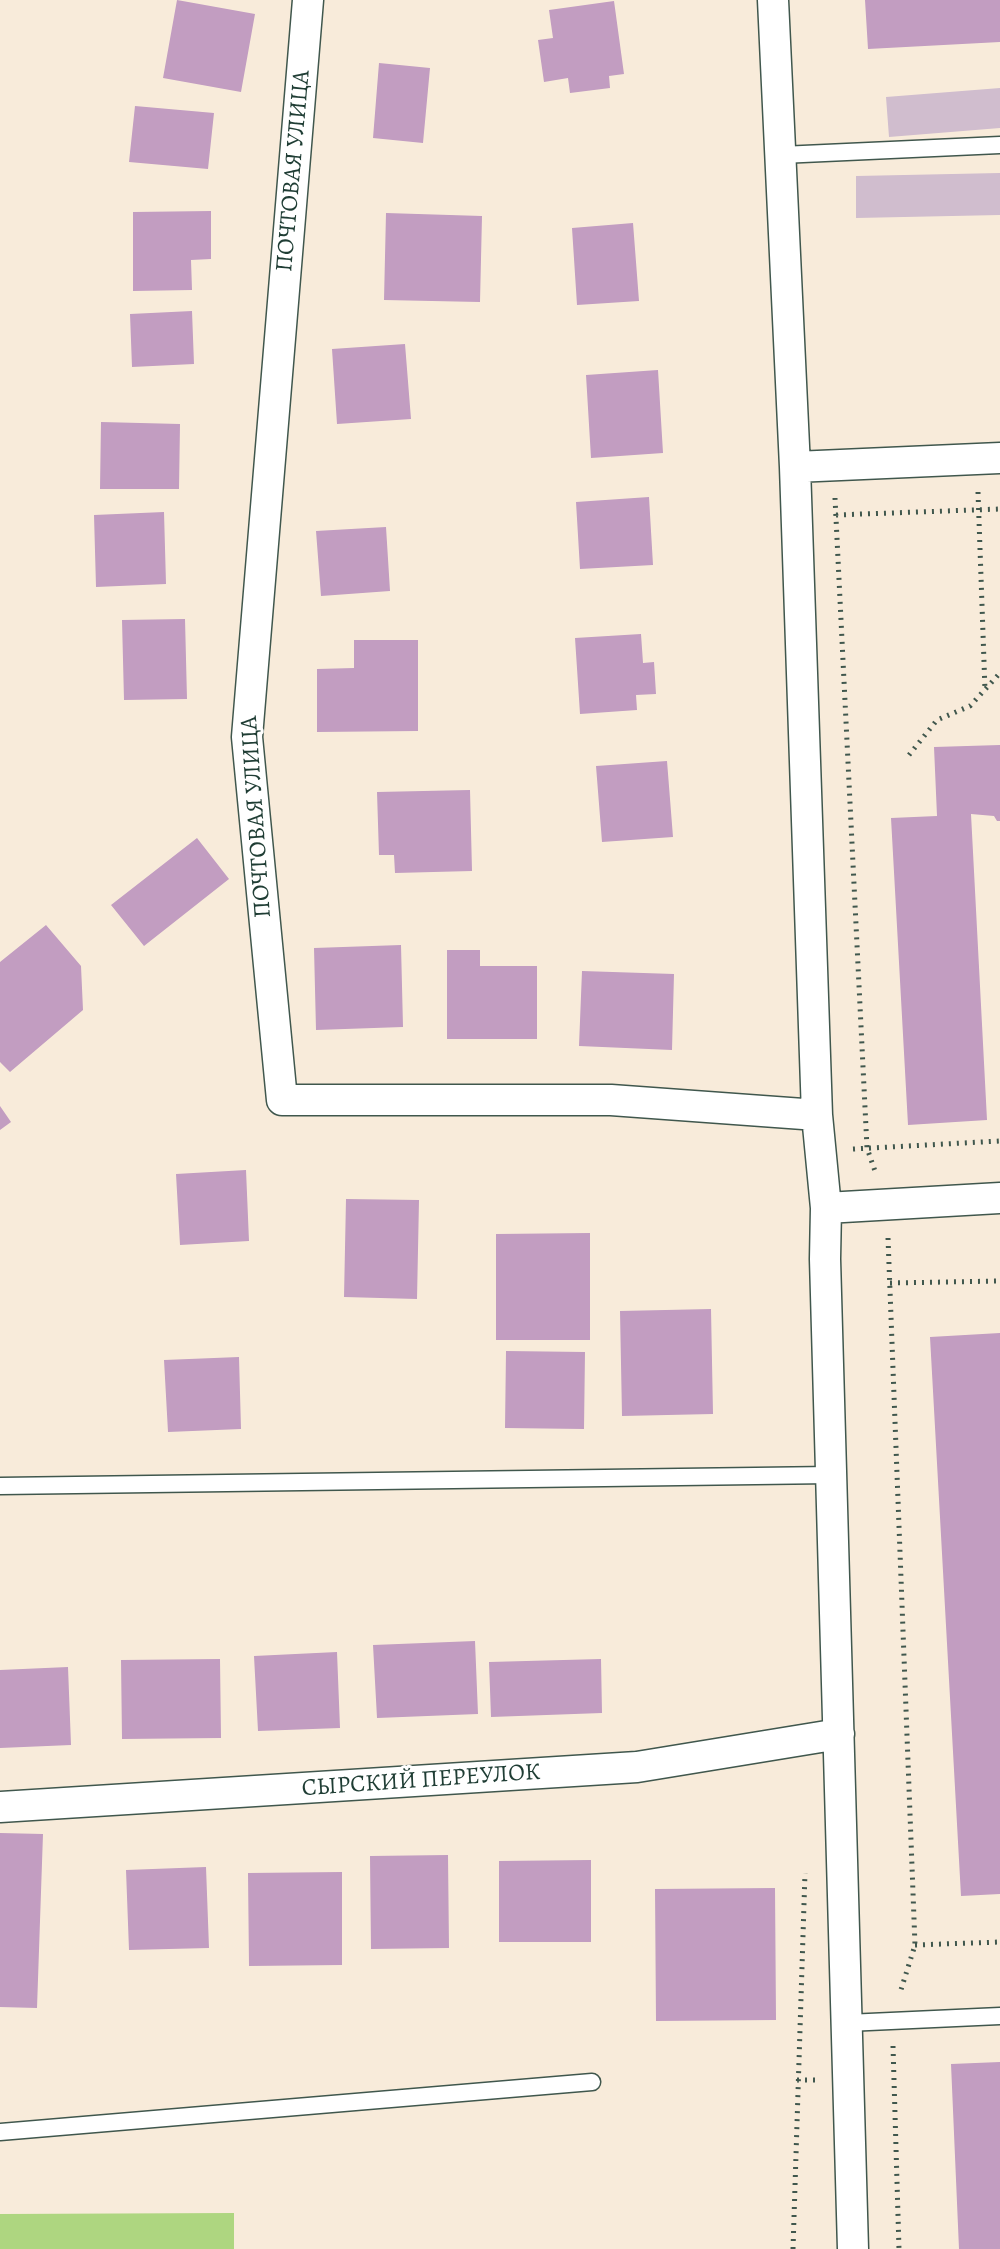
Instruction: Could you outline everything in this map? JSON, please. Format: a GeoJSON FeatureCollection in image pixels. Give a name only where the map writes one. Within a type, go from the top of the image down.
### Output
{"type":"FeatureCollection","features":[{"type":"Feature","properties":{"kind":"street","name":"ПОЧТОВАЯ УЛИЦА"},"geometry":{"type":"LineString","coordinates":[[308,0],[247,737],[282,1100],[611,1100],[817,1115]]}},
{"type":"Feature","properties":{"kind":"street"},"geometry":{"type":"LineString","coordinates":[[773,0],[795,467],[817,1115],[826,1208],[853,2249]]}},
{"type":"Feature","properties":{"kind":"street"},"geometry":{"type":"LineString","coordinates":[[795,467],[989,458]]}},
{"type":"Feature","properties":{"kind":"street"},"geometry":{"type":"LineString","coordinates":[[826,1208],[887,1202],[1000,1198]]}},
{"type":"Feature","properties":{"kind":"street","name":"СЫРСКИЙ ПЕРЕУЛОК"},"geometry":{"type":"LineString","coordinates":[[0,1807],[637,1767],[839,1734]]}},
{"type":"Feature","properties":{"kind":"lane"},"geometry":{"type":"LineString","coordinates":[[781,155],[1000,145]]}},
{"type":"Feature","properties":{"kind":"lane"},"geometry":{"type":"LineString","coordinates":[[0,1486],[831,1475]]}},
{"type":"Feature","properties":{"kind":"lane"},"geometry":{"type":"LineString","coordinates":[[847,2023],[1000,2016]]}},
{"type":"Feature","properties":{"kind":"lane"},"geometry":{"type":"LineString","coordinates":[[0,2132],[592,2082]]}},
{"type":"Feature","properties":{"kind":"path"},"geometry":{"type":"LineString","coordinates":[[985,690],[979,510],[989,458]]}},
{"type":"Feature","properties":{"kind":"path"},"geometry":{"type":"LineString","coordinates":[[833,465],[867,1148],[887,1202],[915,1945],[892,2021],[899,2249]]}},
{"type":"Feature","properties":{"kind":"path"},"geometry":{"type":"LineString","coordinates":[[836,515],[1000,509]]}},
{"type":"Feature","properties":{"kind":"path"},"geometry":{"type":"LineString","coordinates":[[909,755],[937,720],[970,706],[1000,673]]}},
{"type":"Feature","properties":{"kind":"path"},"geometry":{"type":"LineString","coordinates":[[820,1151],[1000,1141]]}},
{"type":"Feature","properties":{"kind":"path"},"geometry":{"type":"LineString","coordinates":[[890,1283],[1000,1281]]}},
{"type":"Feature","properties":{"kind":"path"},"geometry":{"type":"LineString","coordinates":[[793,2249],[806,1861]]}},
{"type":"Feature","properties":{"kind":"path"},"geometry":{"type":"LineString","coordinates":[[915,1945],[1000,1942]]}},
{"type":"Feature","properties":{"kind":"shaded area"},"geometry":{"type":"Polygon","coordinates":[[[1000,88],[1000,128],[889,137],[886,97],[1000,88]]]}},
{"type":"Feature","properties":{"kind":"shaded area"},"geometry":{"type":"Polygon","coordinates":[[[1000,173],[1000,215],[856,218],[856,176],[1000,173]]]}},
{"type":"Feature","properties":{"kind":"green space"},"geometry":{"type":"Polygon","coordinates":[[[234,2213],[234,2249],[0,2249],[0,2214],[234,2213]]]}},
{"type":"Feature","properties":{"kind":"building"},"geometry":{"type":"Polygon","coordinates":[[[177,0],[255,14],[241,92],[163,78],[177,0]]]}},
{"type":"Feature","properties":{"kind":"building"},"geometry":{"type":"Polygon","coordinates":[[[865,0],[1000,0],[1000,42],[868,49],[865,0]]]}},
{"type":"Feature","properties":{"kind":"building"},"geometry":{"type":"Polygon","coordinates":[[[614,1],[624,74],[609,76],[610,88],[570,93],[568,78],[544,82],[538,40],[553,38],[549,10],[614,1]]]}},
{"type":"Feature","properties":{"kind":"building"},"geometry":{"type":"Polygon","coordinates":[[[379,63],[430,68],[423,143],[373,138],[379,63]]]}},
{"type":"Feature","properties":{"kind":"building"},"geometry":{"type":"Polygon","coordinates":[[[135,106],[214,113],[208,169],[129,162],[135,106]]]}},
{"type":"Feature","properties":{"kind":"building"},"geometry":{"type":"Polygon","coordinates":[[[211,211],[211,259],[191,260],[192,290],[133,291],[133,212],[211,211]]]}},
{"type":"Feature","properties":{"kind":"building"},"geometry":{"type":"Polygon","coordinates":[[[386,213],[482,216],[480,302],[384,300],[386,213]]]}},
{"type":"Feature","properties":{"kind":"building"},"geometry":{"type":"Polygon","coordinates":[[[633,223],[639,301],[577,305],[572,228],[633,223]]]}},
{"type":"Feature","properties":{"kind":"building"},"geometry":{"type":"Polygon","coordinates":[[[192,311],[194,364],[132,367],[130,314],[192,311]]]}},
{"type":"Feature","properties":{"kind":"building"},"geometry":{"type":"Polygon","coordinates":[[[405,344],[411,419],[337,424],[332,349],[405,344]]]}},
{"type":"Feature","properties":{"kind":"building"},"geometry":{"type":"Polygon","coordinates":[[[658,370],[663,453],[591,458],[586,375],[658,370]]]}},
{"type":"Feature","properties":{"kind":"building"},"geometry":{"type":"Polygon","coordinates":[[[101,422],[180,424],[179,489],[100,489],[101,422]]]}},
{"type":"Feature","properties":{"kind":"building"},"geometry":{"type":"Polygon","coordinates":[[[649,497],[653,565],[580,569],[576,502],[649,497]]]}},
{"type":"Feature","properties":{"kind":"building"},"geometry":{"type":"Polygon","coordinates":[[[164,512],[166,584],[96,587],[94,515],[164,512]]]}},
{"type":"Feature","properties":{"kind":"building"},"geometry":{"type":"Polygon","coordinates":[[[386,527],[390,591],[321,596],[316,531],[386,527]]]}},
{"type":"Feature","properties":{"kind":"building"},"geometry":{"type":"Polygon","coordinates":[[[185,619],[187,699],[124,700],[122,620],[185,619]]]}},
{"type":"Feature","properties":{"kind":"building"},"geometry":{"type":"Polygon","coordinates":[[[641,634],[643,663],[654,662],[656,694],[636,695],[637,710],[580,714],[575,638],[641,634]]]}},
{"type":"Feature","properties":{"kind":"building"},"geometry":{"type":"Polygon","coordinates":[[[354,640],[418,640],[418,731],[317,732],[317,669],[354,668],[354,640]]]}},
{"type":"Feature","properties":{"kind":"building"},"geometry":{"type":"Polygon","coordinates":[[[1000,745],[1000,821],[994,816],[971,814],[987,1120],[908,1125],[891,818],[937,816],[934,747],[1000,745]]]}},
{"type":"Feature","properties":{"kind":"building"},"geometry":{"type":"Polygon","coordinates":[[[667,761],[673,837],[602,842],[596,766],[667,761]]]}},
{"type":"Feature","properties":{"kind":"building"},"geometry":{"type":"Polygon","coordinates":[[[470,790],[472,871],[395,873],[394,855],[379,855],[377,792],[470,790]]]}},
{"type":"Feature","properties":{"kind":"building"},"geometry":{"type":"Polygon","coordinates":[[[197,838],[229,879],[144,946],[111,905],[197,838]]]}},
{"type":"Feature","properties":{"kind":"building"},"geometry":{"type":"Polygon","coordinates":[[[46,925],[81,966],[83,1010],[10,1072],[0,1062],[0,962],[46,925]]]}},
{"type":"Feature","properties":{"kind":"building"},"geometry":{"type":"Polygon","coordinates":[[[401,945],[403,1027],[316,1030],[314,948],[401,945]]]}},
{"type":"Feature","properties":{"kind":"building"},"geometry":{"type":"Polygon","coordinates":[[[447,950],[480,950],[480,966],[537,966],[537,1039],[447,1039],[447,950]]]}},
{"type":"Feature","properties":{"kind":"building"},"geometry":{"type":"Polygon","coordinates":[[[582,971],[674,974],[672,1050],[579,1046],[582,971]]]}},
{"type":"Feature","properties":{"kind":"building"},"geometry":{"type":"Polygon","coordinates":[[[0,1106],[11,1122],[0,1130],[0,1106]]]}},
{"type":"Feature","properties":{"kind":"building"},"geometry":{"type":"Polygon","coordinates":[[[246,1170],[249,1241],[180,1245],[176,1174],[246,1170]]]}},
{"type":"Feature","properties":{"kind":"building"},"geometry":{"type":"Polygon","coordinates":[[[346,1199],[419,1200],[417,1299],[344,1297],[346,1199]]]}},
{"type":"Feature","properties":{"kind":"building"},"geometry":{"type":"Polygon","coordinates":[[[590,1233],[590,1340],[496,1340],[496,1234],[590,1233]]]}},
{"type":"Feature","properties":{"kind":"building"},"geometry":{"type":"Polygon","coordinates":[[[711,1309],[713,1414],[622,1416],[620,1311],[711,1309]]]}},
{"type":"Feature","properties":{"kind":"building"},"geometry":{"type":"Polygon","coordinates":[[[1000,1333],[1000,1894],[961,1896],[930,1337],[1000,1333]]]}},
{"type":"Feature","properties":{"kind":"building"},"geometry":{"type":"Polygon","coordinates":[[[506,1351],[585,1352],[584,1429],[505,1428],[506,1351]]]}},
{"type":"Feature","properties":{"kind":"building"},"geometry":{"type":"Polygon","coordinates":[[[239,1357],[241,1429],[168,1432],[164,1360],[239,1357]]]}},
{"type":"Feature","properties":{"kind":"building"},"geometry":{"type":"Polygon","coordinates":[[[475,1641],[478,1714],[377,1718],[373,1645],[475,1641]]]}},
{"type":"Feature","properties":{"kind":"building"},"geometry":{"type":"Polygon","coordinates":[[[337,1652],[340,1728],[258,1731],[254,1656],[337,1652]]]}},
{"type":"Feature","properties":{"kind":"building"},"geometry":{"type":"Polygon","coordinates":[[[220,1659],[221,1738],[122,1739],[121,1660],[220,1659]]]}},
{"type":"Feature","properties":{"kind":"building"},"geometry":{"type":"Polygon","coordinates":[[[601,1659],[602,1713],[491,1717],[489,1662],[601,1659]]]}},
{"type":"Feature","properties":{"kind":"building"},"geometry":{"type":"Polygon","coordinates":[[[68,1667],[71,1745],[0,1748],[0,1670],[68,1667]]]}},
{"type":"Feature","properties":{"kind":"building"},"geometry":{"type":"Polygon","coordinates":[[[0,1833],[43,1834],[37,2008],[0,2007],[0,1833]]]}},
{"type":"Feature","properties":{"kind":"building"},"geometry":{"type":"Polygon","coordinates":[[[448,1855],[449,1948],[371,1949],[370,1856],[448,1855]]]}},
{"type":"Feature","properties":{"kind":"building"},"geometry":{"type":"Polygon","coordinates":[[[591,1860],[591,1942],[499,1942],[499,1861],[591,1860]]]}},
{"type":"Feature","properties":{"kind":"building"},"geometry":{"type":"Polygon","coordinates":[[[206,1867],[209,1948],[129,1950],[126,1870],[206,1867]]]}},
{"type":"Feature","properties":{"kind":"building"},"geometry":{"type":"Polygon","coordinates":[[[342,1872],[342,1965],[249,1966],[248,1873],[342,1872]]]}},
{"type":"Feature","properties":{"kind":"building"},"geometry":{"type":"Polygon","coordinates":[[[775,1888],[776,2020],[656,2021],[655,1889],[775,1888]]]}},
{"type":"Feature","properties":{"kind":"building"},"geometry":{"type":"Polygon","coordinates":[[[1000,2062],[1000,2249],[959,2249],[951,2064],[1000,2062]]]}}]}
